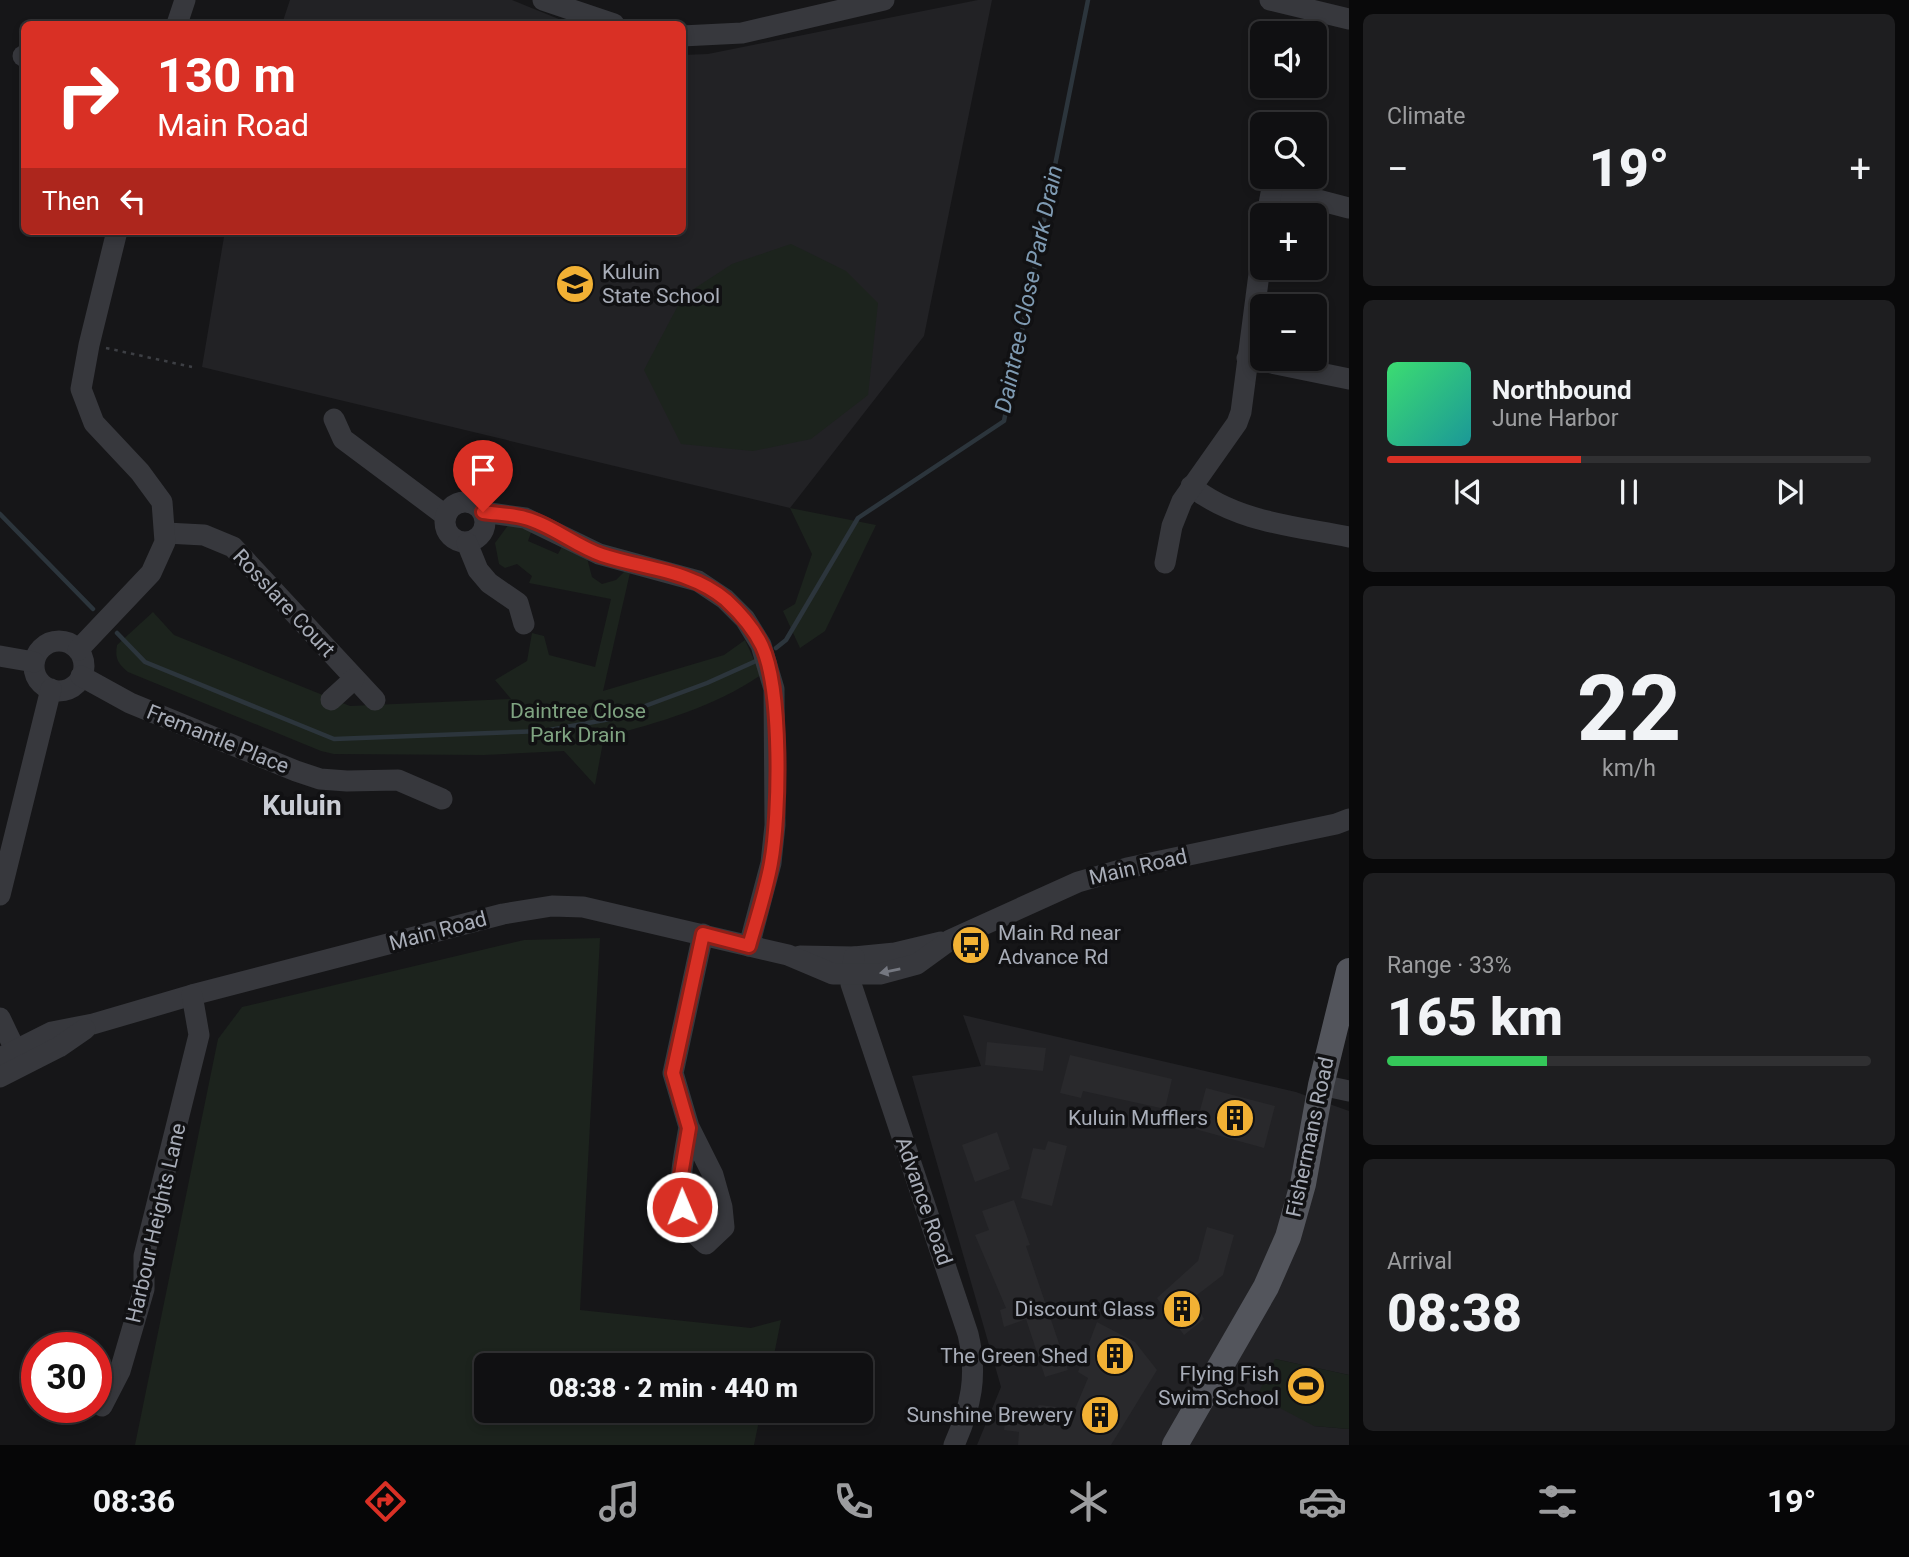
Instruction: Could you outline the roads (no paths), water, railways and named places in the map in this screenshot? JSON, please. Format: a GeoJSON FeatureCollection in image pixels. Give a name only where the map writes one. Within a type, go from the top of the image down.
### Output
{"type":"FeatureCollection","features":[{"type":"Feature","properties":{"kind":"main road","name":"Fishermans Road"},"geometry":{"type":"LineString","coordinates":[[1175,1445],[1266,1287],[1288,1237],[1303,1184],[1321,1085],[1349,971]]}},
{"type":"Feature","properties":{"kind":"street"},"geometry":{"type":"LineString","coordinates":[[178,21],[185,0]]}},
{"type":"Feature","properties":{"kind":"street"},"geometry":{"type":"LineString","coordinates":[[686,36],[742,33],[826,7],[884,0]]}},
{"type":"Feature","properties":{"kind":"street"},"geometry":{"type":"LineString","coordinates":[[1270,0],[1349,19]]}},
{"type":"Feature","properties":{"kind":"street"},"geometry":{"type":"LineString","coordinates":[[554,2],[606,21]]}},
{"type":"Feature","properties":{"kind":"street"},"geometry":{"type":"LineString","coordinates":[[1293,189],[1349,208]]}},
{"type":"Feature","properties":{"kind":"street"},"geometry":{"type":"LineString","coordinates":[[78,649],[151,573],[165,542],[166,533],[162,502],[140,472],[93,423],[81,389],[116,235]]}},
{"type":"Feature","properties":{"kind":"street"},"geometry":{"type":"LineString","coordinates":[[1165,563],[1176,514],[1191,486],[1237,423],[1245,398],[1247,358],[1258,280]]}},
{"type":"Feature","properties":{"kind":"street"},"geometry":{"type":"LineString","coordinates":[[1247,358],[1349,379]]}},
{"type":"Feature","properties":{"kind":"street"},"geometry":{"type":"LineString","coordinates":[[334,419],[343,439],[446,516]]}},
{"type":"Feature","properties":{"kind":"street"},"geometry":{"type":"LineString","coordinates":[[1191,486],[1218,505],[1246,516],[1349,537]]}},
{"type":"Feature","properties":{"kind":"street"},"geometry":{"type":"LineString","coordinates":[[483,512],[485,525],[479,537],[467,543],[449,535],[444,522],[446,516],[454,506],[466,502],[483,512],[525,518],[599,554],[698,581],[725,599],[745,619],[761,645],[774,689],[775,825],[771,863],[749,946]]}},
{"type":"Feature","properties":{"kind":"street","name":"Rosslare Court"},"geometry":{"type":"LineString","coordinates":[[166,533],[204,535],[233,547],[375,700]]}},
{"type":"Feature","properties":{"kind":"street"},"geometry":{"type":"LineString","coordinates":[[467,543],[478,570],[489,583],[518,603],[524,624]]}},
{"type":"Feature","properties":{"kind":"street"},"geometry":{"type":"LineString","coordinates":[[55,641],[67,642],[78,649],[83,660],[81,676],[69,688],[51,689],[37,679],[34,662],[43,646],[55,641]]}},
{"type":"Feature","properties":{"kind":"street"},"geometry":{"type":"LineString","coordinates":[[0,656],[34,662]]}},
{"type":"Feature","properties":{"kind":"street","name":"Fremantle Place"},"geometry":{"type":"LineString","coordinates":[[81,676],[130,703],[296,771],[334,780],[398,780],[442,799]]}},
{"type":"Feature","properties":{"kind":"street"},"geometry":{"type":"LineString","coordinates":[[331,700],[354,679]]}},
{"type":"Feature","properties":{"kind":"street"},"geometry":{"type":"LineString","coordinates":[[0,895],[51,689]]}},
{"type":"Feature","properties":{"kind":"street","name":"Main Road"},"geometry":{"type":"LineString","coordinates":[[0,1077],[12,1057],[59,1047],[93,1024],[192,995],[503,914],[552,906],[617,914],[788,955],[833,974],[853,966],[900,970],[917,964],[950,940],[1078,882],[1128,868],[1345,824]]}},
{"type":"Feature","properties":{"kind":"street"},"geometry":{"type":"LineString","coordinates":[[689,1128],[673,1073],[703,934]]}},
{"type":"Feature","properties":{"kind":"street","name":"Advance Road"},"geometry":{"type":"LineString","coordinates":[[853,966],[851,984],[974,1359],[971,1402],[954,1445]]}},
{"type":"Feature","properties":{"kind":"street","name":"Harbour Heights Lane"},"geometry":{"type":"LineString","coordinates":[[112,1387],[120,1371],[144,1289],[144,1256],[199,1035],[192,995]]}},
{"type":"Feature","properties":{"kind":"street"},"geometry":{"type":"LineString","coordinates":[[0,1018],[12,1057]]}},
{"type":"Feature","properties":{"kind":"street"},"geometry":{"type":"LineString","coordinates":[[1321,1085],[1349,1091]]}},
{"type":"Feature","properties":{"kind":"waterway","name":"Daintree Close Park Drain"},"geometry":{"type":"LineString","coordinates":[[776,648],[786,640],[858,518],[1004,421],[1088,0]]}},
{"type":"Feature","properties":{"kind":"waterway"},"geometry":{"type":"LineString","coordinates":[[0,514],[93,609]]}},
{"type":"Feature","properties":{"kind":"waterway","name":"Daintree Close Park Drain"},"geometry":{"type":"LineString","coordinates":[[117,633],[145,662],[334,739],[544,731],[610,719],[707,683],[756,661]]}},
{"type":"Feature","properties":{"kind":"place","name":"Kuluin State School"},"geometry":{"type":"Point","coordinates":[575,284]}},
{"type":"Feature","properties":{"kind":"place","name":"Main Rd near Advance Rd"},"geometry":{"type":"Point","coordinates":[971,945]}},
{"type":"Feature","properties":{"kind":"place","name":"Kuluin Mufflers"},"geometry":{"type":"Point","coordinates":[1235,1118]}},
{"type":"Feature","properties":{"kind":"place","name":"Discount Glass"},"geometry":{"type":"Point","coordinates":[1182,1309]}},
{"type":"Feature","properties":{"kind":"place","name":"The Green Shed"},"geometry":{"type":"Point","coordinates":[1115,1356]}},
{"type":"Feature","properties":{"kind":"place","name":"Flying Fish Swim School"},"geometry":{"type":"Point","coordinates":[1306,1386]}},
{"type":"Feature","properties":{"kind":"place","name":"Sunshine Brewery"},"geometry":{"type":"Point","coordinates":[1100,1415]}},
{"type":"Feature","properties":{"kind":"district","name":"Kuluin"},"geometry":{"type":"Point","coordinates":[302,805]}}]}
